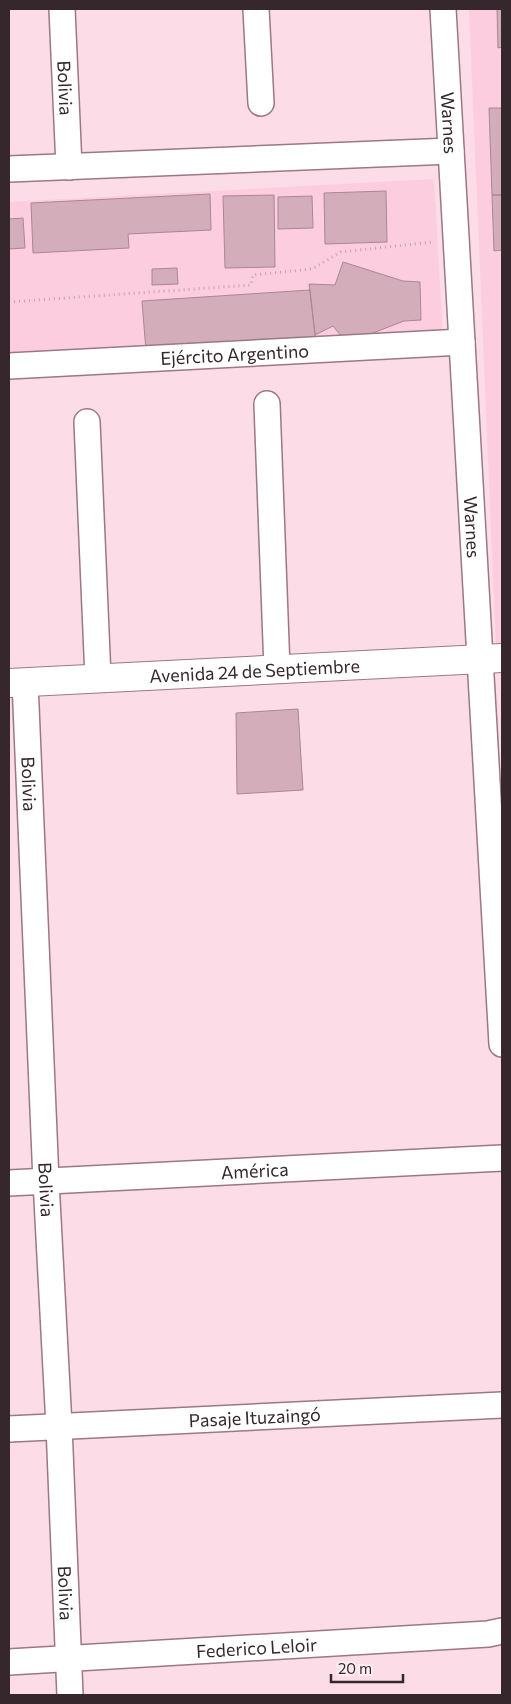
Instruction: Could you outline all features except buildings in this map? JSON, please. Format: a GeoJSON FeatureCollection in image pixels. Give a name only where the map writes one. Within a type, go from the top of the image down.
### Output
{"type":"FeatureCollection","features":[{"type":"Feature","properties":{"kind":"main road","name":"Avenida 24 de Septiembre"},"geometry":{"type":"LineString","coordinates":[[17,682],[491,659]]}},
{"type":"Feature","properties":{"kind":"street","name":"Bolivia"},"geometry":{"type":"LineString","coordinates":[[62,9],[69,167]]}},
{"type":"Feature","properties":{"kind":"street"},"geometry":{"type":"LineString","coordinates":[[256,9],[262,103]]}},
{"type":"Feature","properties":{"kind":"street","name":"Warnes"},"geometry":{"type":"LineString","coordinates":[[443,9],[462,342],[491,659],[502,1044]]}},
{"type":"Feature","properties":{"kind":"street"},"geometry":{"type":"LineString","coordinates":[[9,169],[451,151]]}},
{"type":"Feature","properties":{"kind":"street","name":"Ejército Argentino"},"geometry":{"type":"LineString","coordinates":[[9,366],[462,342]]}},
{"type":"Feature","properties":{"kind":"street"},"geometry":{"type":"LineString","coordinates":[[267,404],[277,670]]}},
{"type":"Feature","properties":{"kind":"street"},"geometry":{"type":"LineString","coordinates":[[87,422],[98,678]]}},
{"type":"Feature","properties":{"kind":"street","name":"Bolivia"},"geometry":{"type":"LineString","coordinates":[[17,682],[59,1426],[70,1695]]}},
{"type":"Feature","properties":{"kind":"street","name":"América"},"geometry":{"type":"LineString","coordinates":[[9,1183],[502,1158]]}},
{"type":"Feature","properties":{"kind":"street","name":"Pasaje Ituzaingó"},"geometry":{"type":"LineString","coordinates":[[9,1428],[502,1405]]}},
{"type":"Feature","properties":{"kind":"street","name":"Federico Leloir"},"geometry":{"type":"LineString","coordinates":[[9,1662],[68,1657],[488,1634],[502,1631]]}},
{"type":"Feature","properties":{"kind":"path"},"geometry":{"type":"LineString","coordinates":[[9,302],[251,285],[253,275],[312,269],[340,252],[456,239]]}},
{"type":"Feature","properties":{"kind":"shaded area"},"geometry":{"type":"Polygon","coordinates":[[[469,9],[502,9],[502,650],[496,650],[469,9]]]}},
{"type":"Feature","properties":{"kind":"shaded area"},"geometry":{"type":"Polygon","coordinates":[[[434,179],[443,338],[9,360],[9,202],[434,179]]]}}]}
